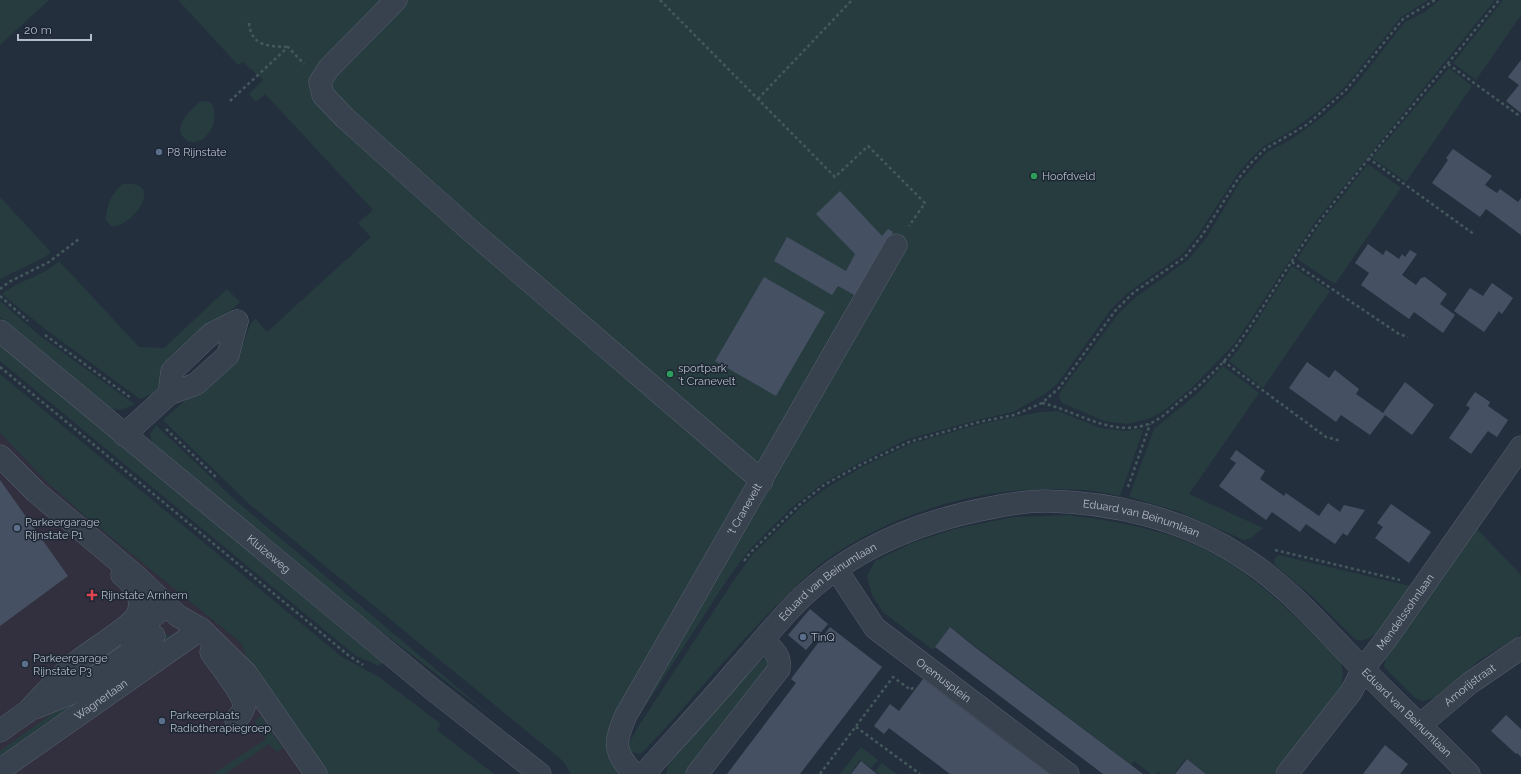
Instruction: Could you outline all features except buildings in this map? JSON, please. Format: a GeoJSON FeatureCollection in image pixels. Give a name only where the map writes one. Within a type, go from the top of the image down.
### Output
{"type":"FeatureCollection","features":[{"type":"Feature","properties":{"kind":"street"},"geometry":{"type":"LineString","coordinates":[[396,0],[328,68],[320,82],[323,94],[345,118],[470,230],[762,481]]}},
{"type":"Feature","properties":{"kind":"street","name":"'t Cranevelt"},"geometry":{"type":"LineString","coordinates":[[634,774],[620,757],[617,749],[621,727],[626,715],[762,481],[896,245]]}},
{"type":"Feature","properties":{"kind":"street","name":"Kluizeweg"},"geometry":{"type":"LineString","coordinates":[[0,331],[431,688],[540,774]]}},
{"type":"Feature","properties":{"kind":"street"},"geometry":{"type":"LineString","coordinates":[[124,434],[169,394]]}},
{"type":"Feature","properties":{"kind":"street","name":"Mendelssohnlaan"},"geometry":{"type":"LineString","coordinates":[[1287,774],[1350,692],[1363,669],[1424,586],[1521,447]]}},
{"type":"Feature","properties":{"kind":"street"},"geometry":{"type":"LineString","coordinates":[[5,460],[36,492],[135,575],[173,610],[201,629],[246,673],[294,756],[316,774]]}},
{"type":"Feature","properties":{"kind":"street"},"geometry":{"type":"LineString","coordinates":[[5,460],[30,497],[131,582],[138,595],[140,606],[137,616],[122,629],[75,663],[27,712]]}},
{"type":"Feature","properties":{"kind":"street","name":"Eduard van Beinumlaan"},"geometry":{"type":"LineString","coordinates":[[644,774],[802,597],[836,570],[864,552],[901,533],[963,513],[1008,504],[1045,501],[1122,510],[1159,518],[1207,537],[1243,557],[1274,581],[1469,774]]}},
{"type":"Feature","properties":{"kind":"street","name":"Oremusplein"},"geometry":{"type":"LineString","coordinates":[[836,570],[875,628],[1068,774]]}},
{"type":"Feature","properties":{"kind":"street"},"geometry":{"type":"LineString","coordinates":[[0,731],[137,632],[173,610]]}},
{"type":"Feature","properties":{"kind":"street"},"geometry":{"type":"LineString","coordinates":[[201,629],[209,650],[241,696],[244,704],[242,712],[236,720]]}},
{"type":"Feature","properties":{"kind":"street","name":"Wagnerlaan"},"geometry":{"type":"LineString","coordinates":[[0,770],[201,629]]}},
{"type":"Feature","properties":{"kind":"street"},"geometry":{"type":"LineString","coordinates":[[697,774],[779,669],[780,660],[777,654],[763,640]]}},
{"type":"Feature","properties":{"kind":"street","name":"Amorijstraat"},"geometry":{"type":"LineString","coordinates":[[1420,725],[1470,683],[1521,648]]}},
{"type":"Feature","properties":{"kind":"path"},"geometry":{"type":"LineString","coordinates":[[660,0],[836,178],[868,146],[925,203],[896,245]]}},
{"type":"Feature","properties":{"kind":"path"},"geometry":{"type":"LineString","coordinates":[[758,99],[852,0]]}},
{"type":"Feature","properties":{"kind":"path"},"geometry":{"type":"LineString","coordinates":[[741,564],[750,553],[799,505],[824,486],[860,465],[909,442],[979,422],[1014,415],[1042,403],[1058,388],[1115,311],[1133,294],[1184,257],[1204,234],[1238,179],[1251,163],[1265,149],[1290,136],[1320,114],[1346,90],[1403,19],[1435,0]]}},
{"type":"Feature","properties":{"kind":"path"},"geometry":{"type":"LineString","coordinates":[[1042,403],[1059,407],[1101,425],[1126,428],[1151,423],[1196,389],[1237,345],[1318,222],[1368,158],[1448,64],[1498,0]]}},
{"type":"Feature","properties":{"kind":"path"},"geometry":{"type":"LineString","coordinates":[[249,24],[256,39],[265,46],[288,47],[305,66]]}},
{"type":"Feature","properties":{"kind":"path"},"geometry":{"type":"LineString","coordinates":[[230,101],[288,47]]}},
{"type":"Feature","properties":{"kind":"path"},"geometry":{"type":"LineString","coordinates":[[1448,64],[1521,116]]}},
{"type":"Feature","properties":{"kind":"path"},"geometry":{"type":"LineString","coordinates":[[1368,158],[1475,235]]}},
{"type":"Feature","properties":{"kind":"path"},"geometry":{"type":"LineString","coordinates":[[0,289],[9,282],[49,262],[79,239]]}},
{"type":"Feature","properties":{"kind":"path"},"geometry":{"type":"LineString","coordinates":[[1292,262],[1399,334],[1408,337]]}},
{"type":"Feature","properties":{"kind":"path"},"geometry":{"type":"LineString","coordinates":[[1223,361],[1326,437],[1341,441]]}},
{"type":"Feature","properties":{"kind":"path"},"geometry":{"type":"LineString","coordinates":[[0,367],[348,655],[369,667]]}},
{"type":"Feature","properties":{"kind":"path"},"geometry":{"type":"LineString","coordinates":[[1122,510],[1133,472],[1151,423]]}},
{"type":"Feature","properties":{"kind":"path"},"geometry":{"type":"LineString","coordinates":[[1268,548],[1424,586]]}},
{"type":"Feature","properties":{"kind":"path"},"geometry":{"type":"LineString","coordinates":[[820,774],[893,677],[911,690],[928,668]]}},
{"type":"Feature","properties":{"kind":"path"},"geometry":{"type":"LineString","coordinates":[[856,727],[920,774]]}},
{"type":"Feature","properties":{"kind":"shaded area","name":"Rijnstate Arnhem"},"geometry":{"type":"Polygon","coordinates":[[[0,433],[49,484],[86,517],[240,642],[244,649],[248,664],[327,774],[0,774],[0,433]]]}},
{"type":"Feature","properties":{"kind":"green space"},"geometry":{"type":"Polygon","coordinates":[[[0,0],[49,0],[0,45],[0,0]]]}},
{"type":"Feature","properties":{"kind":"green space","name":"sportpark 't Cranevelt"},"geometry":{"type":"Polygon","coordinates":[[[178,0],[1428,0],[1401,17],[1344,88],[1317,112],[1289,132],[1264,146],[1249,160],[1236,176],[1200,232],[1183,254],[1130,291],[1112,308],[1057,384],[1045,394],[1013,412],[908,439],[859,463],[823,483],[792,507],[748,551],[727,580],[630,730],[621,711],[619,774],[571,774],[563,761],[247,502],[163,420],[240,352],[250,325],[255,318],[267,332],[371,237],[358,223],[373,210],[265,94],[256,102],[249,94],[263,80],[243,62],[238,65],[178,0]]]}},
{"type":"Feature","properties":{"kind":"green space"},"geometry":{"type":"Polygon","coordinates":[[[1440,0],[1495,0],[1316,221],[1235,343],[1193,387],[1162,412],[1148,419],[1127,424],[1104,421],[1062,403],[1059,396],[1060,392],[1118,314],[1136,297],[1189,259],[1207,237],[1241,180],[1267,152],[1292,139],[1322,117],[1349,93],[1405,22],[1423,13],[1440,0]]]}},
{"type":"Feature","properties":{"kind":"green space"},"geometry":{"type":"Polygon","coordinates":[[[1503,0],[1521,0],[1521,15],[1476,80],[1453,63],[1503,0]]]}},
{"type":"Feature","properties":{"kind":"green space"},"geometry":{"type":"Polygon","coordinates":[[[1449,68],[1472,86],[1406,182],[1372,158],[1449,68]]]}},
{"type":"Feature","properties":{"kind":"green space"},"geometry":{"type":"Polygon","coordinates":[[[201,101],[210,102],[214,108],[214,123],[211,130],[201,140],[194,142],[187,141],[181,134],[181,125],[186,115],[201,101]]]}},
{"type":"Feature","properties":{"kind":"green space"},"geometry":{"type":"Polygon","coordinates":[[[1368,164],[1401,188],[1335,284],[1297,259],[1320,224],[1368,164]]]}},
{"type":"Feature","properties":{"kind":"green space"},"geometry":{"type":"Polygon","coordinates":[[[123,184],[136,185],[143,189],[144,196],[136,213],[119,225],[111,226],[106,220],[108,205],[113,195],[123,184]]]}},
{"type":"Feature","properties":{"kind":"green space"},"geometry":{"type":"Polygon","coordinates":[[[0,197],[51,252],[45,257],[0,279],[0,197]]]}},
{"type":"Feature","properties":{"kind":"green space"},"geometry":{"type":"Polygon","coordinates":[[[59,261],[139,347],[164,348],[227,289],[240,302],[166,370],[160,388],[155,393],[140,399],[45,329],[2,294],[16,285],[46,271],[59,261]]]}},
{"type":"Feature","properties":{"kind":"green space"},"geometry":{"type":"Polygon","coordinates":[[[1292,266],[1330,291],[1263,388],[1229,361],[1241,346],[1292,266]]]}},
{"type":"Feature","properties":{"kind":"green space"},"geometry":{"type":"Polygon","coordinates":[[[0,301],[40,336],[133,403],[133,405],[121,410],[108,408],[0,317],[0,301]]]}},
{"type":"Feature","properties":{"kind":"green space"},"geometry":{"type":"Polygon","coordinates":[[[0,345],[382,663],[379,666],[356,656],[0,361],[0,345]]]}},
{"type":"Feature","properties":{"kind":"green space"},"geometry":{"type":"Polygon","coordinates":[[[1223,366],[1259,393],[1189,494],[1263,528],[1251,538],[1244,540],[1177,511],[1129,497],[1154,429],[1198,393],[1223,366]]]}},
{"type":"Feature","properties":{"kind":"green space"},"geometry":{"type":"Polygon","coordinates":[[[0,374],[342,657],[379,677],[441,724],[437,730],[494,774],[327,774],[248,664],[244,649],[240,642],[86,517],[49,484],[0,433],[0,374]]]}},
{"type":"Feature","properties":{"kind":"green space"},"geometry":{"type":"Polygon","coordinates":[[[1058,411],[1100,428],[1125,431],[1140,429],[1143,431],[1120,496],[1084,490],[1050,489],[1015,491],[981,496],[947,504],[913,514],[881,528],[851,544],[809,573],[741,643],[646,749],[640,754],[627,751],[627,747],[638,727],[732,583],[752,555],[801,507],[826,488],[862,467],[910,444],[980,424],[1040,412],[1058,411]]]}},
{"type":"Feature","properties":{"kind":"green space"},"geometry":{"type":"Polygon","coordinates":[[[156,425],[235,500],[496,720],[363,617],[153,446],[150,434],[156,425]]]}},
{"type":"Feature","properties":{"kind":"green space"},"geometry":{"type":"Polygon","coordinates":[[[1069,515],[1151,530],[1183,540],[1219,557],[1238,569],[1275,598],[1341,662],[1343,674],[1341,687],[1274,774],[1207,774],[1186,758],[1174,774],[1161,774],[1158,771],[1156,774],[1151,774],[1134,761],[1131,765],[950,627],[933,650],[883,612],[872,595],[867,576],[875,561],[912,543],[955,529],[1013,517],[1069,515]]]}},
{"type":"Feature","properties":{"kind":"green space"},"geometry":{"type":"Polygon","coordinates":[[[1476,528],[1521,575],[1521,634],[1480,660],[1434,698],[1422,701],[1414,697],[1384,667],[1386,657],[1476,528]]]}},
{"type":"Feature","properties":{"kind":"green space"},"geometry":{"type":"Polygon","coordinates":[[[1278,555],[1410,586],[1394,612],[1379,631],[1371,637],[1363,640],[1355,639],[1313,597],[1275,565],[1274,560],[1278,555]]]}},
{"type":"Feature","properties":{"kind":"green space"},"geometry":{"type":"Polygon","coordinates":[[[167,635],[173,636],[0,762],[0,751],[167,635]]]}},
{"type":"Feature","properties":{"kind":"green space"},"geometry":{"type":"Polygon","coordinates":[[[766,657],[773,659],[688,774],[666,774],[668,765],[757,663],[766,657]]]}},
{"type":"Feature","properties":{"kind":"green space"},"geometry":{"type":"Polygon","coordinates":[[[261,716],[283,748],[277,752],[269,744],[225,774],[213,774],[266,739],[254,721],[261,716]]]}},
{"type":"Feature","properties":{"kind":"green space"},"geometry":{"type":"Polygon","coordinates":[[[861,747],[878,760],[871,768],[860,760],[850,774],[840,774],[861,747]]]}},
{"type":"Feature","properties":{"kind":"green space"},"geometry":{"type":"Polygon","coordinates":[[[882,763],[896,774],[879,774],[875,771],[882,763]]]}},
{"type":"Feature","properties":{"kind":"place","name":"P8 Rijnstate"},"geometry":{"type":"Point","coordinates":[159,152]}},
{"type":"Feature","properties":{"kind":"place","name":"Hoofdveld"},"geometry":{"type":"Point","coordinates":[1034,176]}},
{"type":"Feature","properties":{"kind":"place","name":"sportpark 't Cranevelt"},"geometry":{"type":"Point","coordinates":[670,374]}},
{"type":"Feature","properties":{"kind":"place","name":"Parkeergarage Rijnstate P1"},"geometry":{"type":"Point","coordinates":[17,528]}},
{"type":"Feature","properties":{"kind":"place","name":"Rijnstate Arnhem"},"geometry":{"type":"Point","coordinates":[92,595]}},
{"type":"Feature","properties":{"kind":"place","name":"TinQ"},"geometry":{"type":"Point","coordinates":[803,637]}},
{"type":"Feature","properties":{"kind":"place","name":"Parkeergarage Rijnstate P3"},"geometry":{"type":"Point","coordinates":[25,664]}},
{"type":"Feature","properties":{"kind":"place","name":"Parkeerplaats Radiotherapiegroep"},"geometry":{"type":"Point","coordinates":[162,721]}}]}
